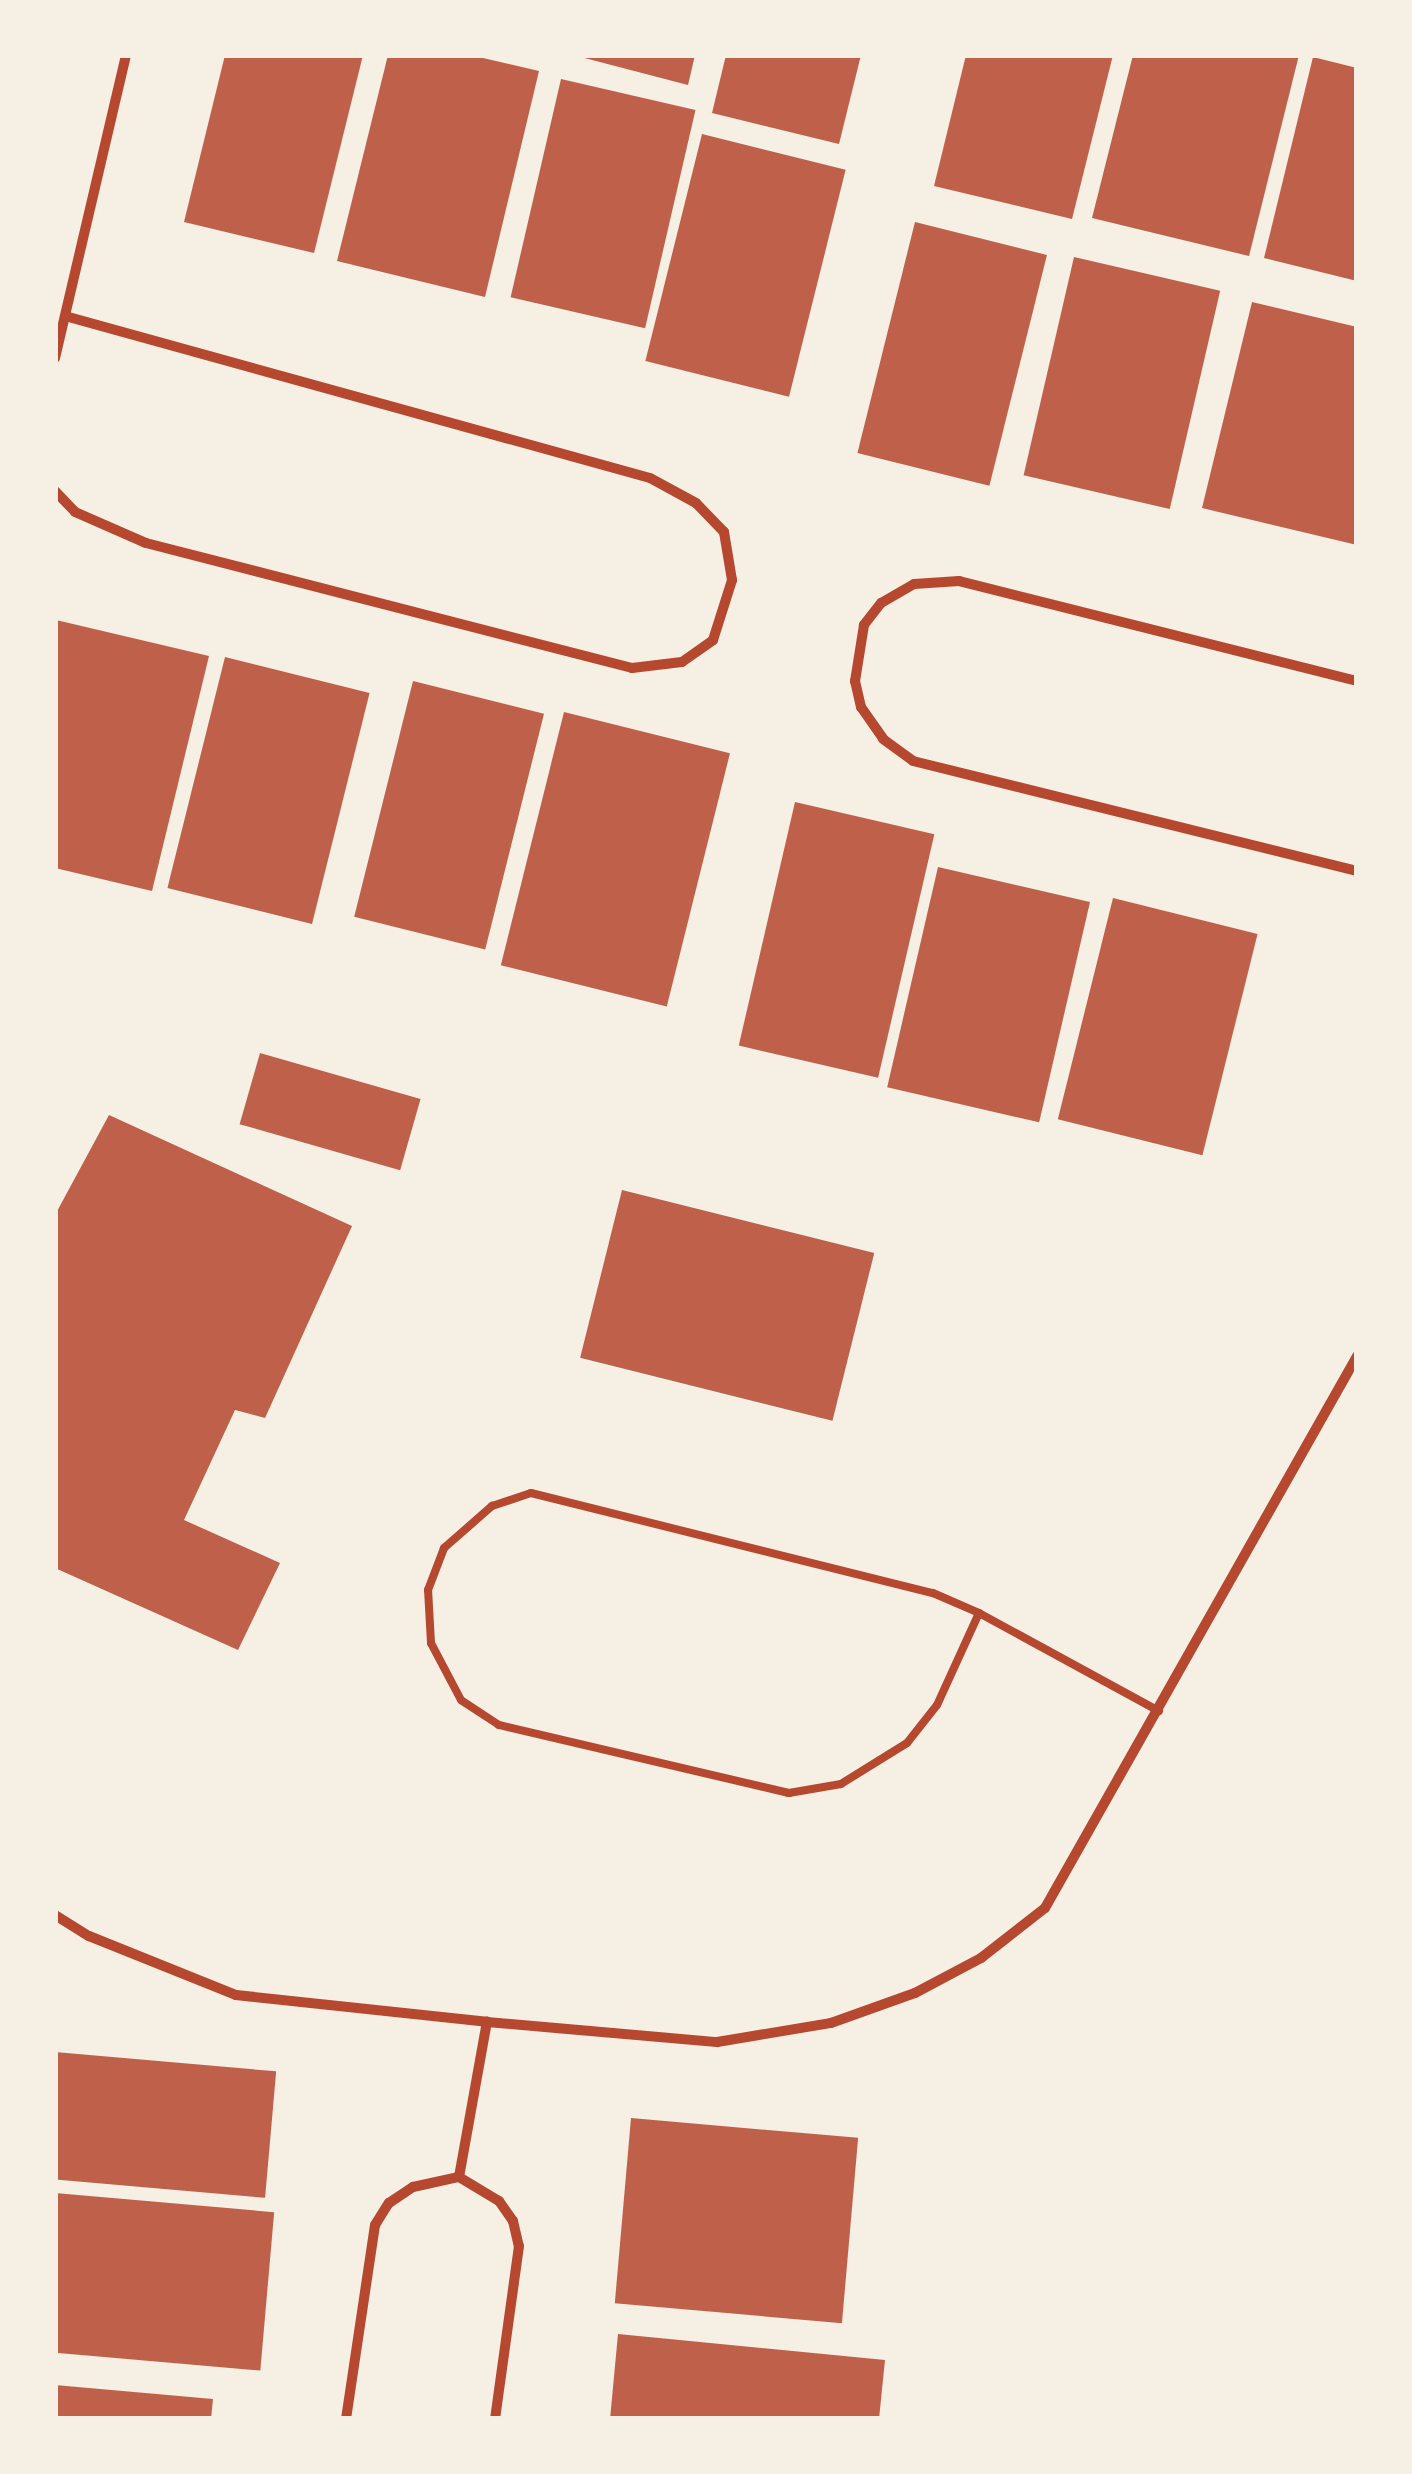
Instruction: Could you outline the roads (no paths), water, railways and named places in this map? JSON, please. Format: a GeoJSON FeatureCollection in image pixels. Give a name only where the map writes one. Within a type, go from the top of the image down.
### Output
{"type":"FeatureCollection","features":[{"type":"Feature","properties":{"kind":"street"},"geometry":{"type":"LineString","coordinates":[[55,358],[126,55]]}},
{"type":"Feature","properties":{"kind":"street"},"geometry":{"type":"LineString","coordinates":[[55,491],[76,512],[146,543],[632,668],[682,662],[713,640],[732,580],[724,532],[696,503],[650,478],[66,316]]}},
{"type":"Feature","properties":{"kind":"street"},"geometry":{"type":"LineString","coordinates":[[1357,681],[960,581],[914,584],[881,603],[864,625],[855,681],[861,707],[883,740],[913,761],[1357,871]]}},
{"type":"Feature","properties":{"kind":"street"},"geometry":{"type":"LineString","coordinates":[[55,1914],[89,1936],[236,1994],[487,2022],[717,2042],[831,2023],[915,1993],[981,1958],[1045,1908],[1160,1711],[1357,1356]]}},
{"type":"Feature","properties":{"kind":"street"},"geometry":{"type":"LineString","coordinates":[[459,2177],[487,2022]]}},
{"type":"Feature","properties":{"kind":"street"},"geometry":{"type":"LineString","coordinates":[[346,2419],[375,2225],[389,2203],[413,2187],[459,2177],[499,2201],[513,2220],[519,2246],[495,2419]]}},
{"type":"Feature","properties":{"kind":"lane"},"geometry":{"type":"LineString","coordinates":[[979,1613],[937,1705],[906,1743],[840,1784],[788,1793],[498,1725],[460,1700],[431,1643],[428,1590],[444,1548],[492,1506],[532,1494],[933,1592],[979,1613],[1160,1711]]}}]}
